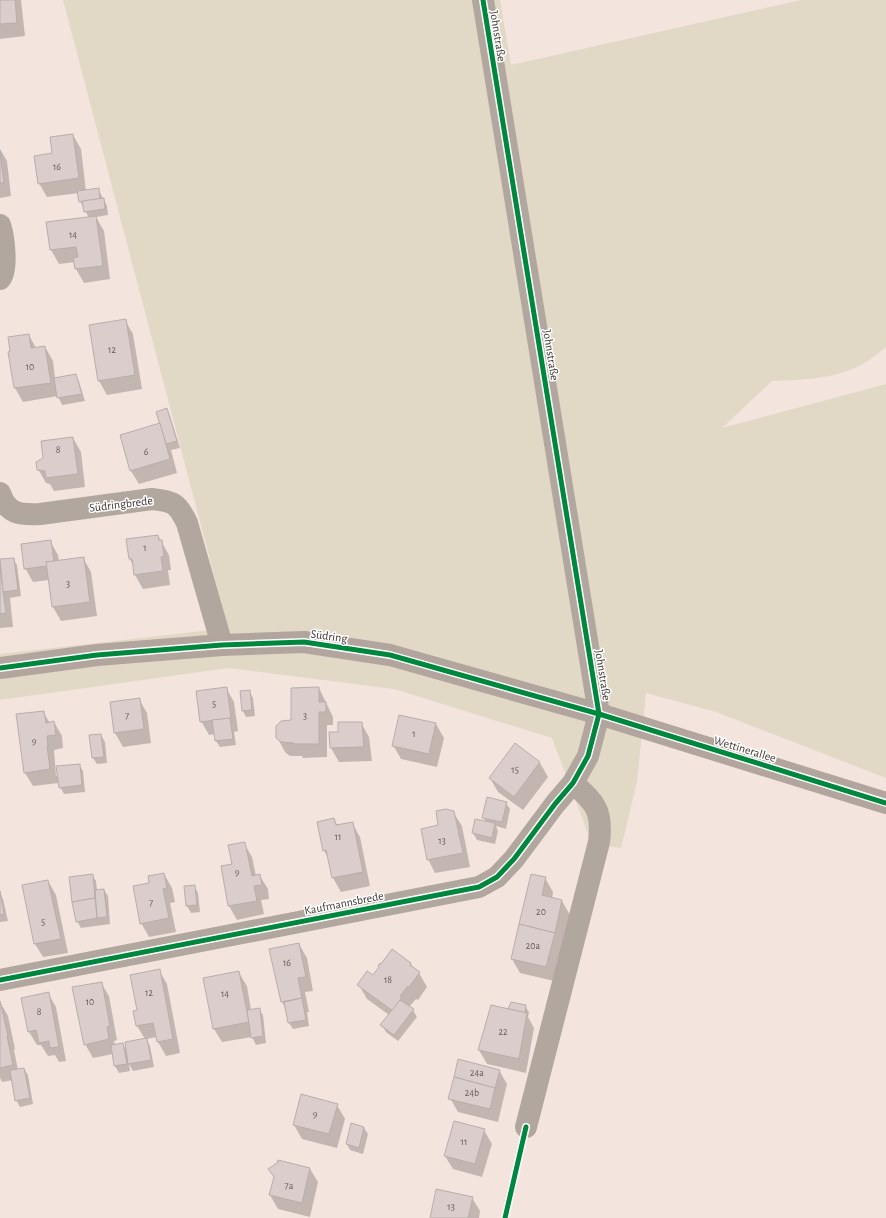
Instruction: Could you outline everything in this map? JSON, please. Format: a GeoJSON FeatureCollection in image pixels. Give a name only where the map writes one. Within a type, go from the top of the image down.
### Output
{"type":"FeatureCollection","features":[{"type":"Feature","properties":{"kind":"street","name":"Johnstraße"},"geometry":{"type":"LineString","coordinates":[[482,0],[599,714]]}},
{"type":"Feature","properties":{"kind":"street"},"geometry":{"type":"LineString","coordinates":[[0,225],[6,264],[3,276],[0,279]]}},
{"type":"Feature","properties":{"kind":"street","name":"Südringbrede"},"geometry":{"type":"LineString","coordinates":[[0,493],[2,500],[11,511],[24,515],[152,499],[166,500],[180,509],[187,523],[222,645]]}},
{"type":"Feature","properties":{"kind":"street","name":"Südring"},"geometry":{"type":"LineString","coordinates":[[0,668],[98,655],[222,645],[304,642],[390,655],[599,714]]}},
{"type":"Feature","properties":{"kind":"street","name":"Kaufmannsbrede"},"geometry":{"type":"LineString","coordinates":[[0,980],[479,887],[497,877],[514,859],[555,804],[573,783],[588,756],[599,714]]}},
{"type":"Feature","properties":{"kind":"street","name":"Wettinerallee"},"geometry":{"type":"LineString","coordinates":[[599,714],[886,803]]}},
{"type":"Feature","properties":{"kind":"street"},"geometry":{"type":"LineString","coordinates":[[526,1127],[599,842],[601,827],[597,809],[587,796],[573,783]]}},
{"type":"Feature","properties":{"kind":"shaded area"},"geometry":{"type":"Polygon","coordinates":[[[63,0],[500,0],[511,65],[801,0],[886,0],[886,347],[866,362],[844,372],[820,378],[772,381],[722,428],[886,384],[886,778],[716,712],[646,693],[637,782],[621,848],[592,844],[552,738],[394,689],[228,668],[0,700],[0,654],[228,628],[63,0]]]}},
{"type":"Feature","properties":{"kind":"building"},"geometry":{"type":"Polygon","coordinates":[[[0,0],[15,0],[17,23],[0,24],[0,0]]]}},
{"type":"Feature","properties":{"kind":"building"},"geometry":{"type":"Polygon","coordinates":[[[73,134],[79,178],[38,184],[34,156],[52,153],[50,137],[73,134]]]}},
{"type":"Feature","properties":{"kind":"building"},"geometry":{"type":"Polygon","coordinates":[[[0,152],[4,183],[0,183],[0,152]]]}},
{"type":"Feature","properties":{"kind":"building"},"geometry":{"type":"Polygon","coordinates":[[[99,188],[100,199],[79,202],[77,191],[99,188]]]}},
{"type":"Feature","properties":{"kind":"building"},"geometry":{"type":"Polygon","coordinates":[[[104,198],[105,209],[84,212],[82,201],[104,198]]]}},
{"type":"Feature","properties":{"kind":"building"},"geometry":{"type":"Polygon","coordinates":[[[96,216],[103,266],[75,269],[73,258],[78,257],[76,247],[50,250],[46,222],[96,216]]]}},
{"type":"Feature","properties":{"kind":"building"},"geometry":{"type":"Polygon","coordinates":[[[126,319],[135,375],[98,381],[89,325],[126,319]]]}},
{"type":"Feature","properties":{"kind":"building"},"geometry":{"type":"Polygon","coordinates":[[[29,334],[31,348],[45,346],[51,383],[14,388],[8,352],[10,351],[8,337],[29,334]]]}},
{"type":"Feature","properties":{"kind":"building"},"geometry":{"type":"Polygon","coordinates":[[[76,374],[82,394],[57,398],[54,378],[76,374]]]}},
{"type":"Feature","properties":{"kind":"building"},"geometry":{"type":"Polygon","coordinates":[[[167,408],[177,441],[166,444],[156,412],[167,408]]]}},
{"type":"Feature","properties":{"kind":"building"},"geometry":{"type":"Polygon","coordinates":[[[160,423],[170,459],[130,471],[120,435],[160,423]]]}},
{"type":"Feature","properties":{"kind":"building"},"geometry":{"type":"Polygon","coordinates":[[[73,437],[78,474],[46,478],[45,471],[37,470],[36,462],[43,458],[41,441],[73,437]]]}},
{"type":"Feature","properties":{"kind":"building"},"geometry":{"type":"Polygon","coordinates":[[[158,535],[159,540],[162,540],[164,556],[161,557],[163,571],[134,575],[132,559],[129,559],[126,539],[158,535]]]}},
{"type":"Feature","properties":{"kind":"building"},"geometry":{"type":"Polygon","coordinates":[[[51,540],[54,561],[46,562],[47,566],[24,569],[21,544],[51,540]]]}},
{"type":"Feature","properties":{"kind":"building"},"geometry":{"type":"Polygon","coordinates":[[[84,557],[90,602],[52,607],[46,562],[84,557]]]}},
{"type":"Feature","properties":{"kind":"building"},"geometry":{"type":"Polygon","coordinates":[[[14,558],[18,590],[3,592],[0,559],[14,558]]]}},
{"type":"Feature","properties":{"kind":"building"},"geometry":{"type":"Polygon","coordinates":[[[0,567],[6,613],[0,614],[0,567]]]}},
{"type":"Feature","properties":{"kind":"building"},"geometry":{"type":"Polygon","coordinates":[[[227,687],[231,718],[200,722],[196,691],[227,687]]]}},
{"type":"Feature","properties":{"kind":"building"},"geometry":{"type":"Polygon","coordinates":[[[319,687],[319,702],[326,702],[326,712],[319,712],[319,744],[294,744],[281,742],[276,738],[276,726],[281,721],[291,720],[291,688],[319,687]]]}},
{"type":"Feature","properties":{"kind":"building"},"geometry":{"type":"Polygon","coordinates":[[[250,690],[252,710],[242,711],[240,691],[250,690]]]}},
{"type":"Feature","properties":{"kind":"building"},"geometry":{"type":"Polygon","coordinates":[[[140,698],[144,729],[114,733],[110,702],[140,698]]]}},
{"type":"Feature","properties":{"kind":"building"},"geometry":{"type":"Polygon","coordinates":[[[44,711],[46,723],[54,721],[56,735],[47,736],[50,769],[24,773],[16,714],[44,711]]]}},
{"type":"Feature","properties":{"kind":"building"},"geometry":{"type":"Polygon","coordinates":[[[399,715],[436,723],[429,754],[392,746],[399,715]]]}},
{"type":"Feature","properties":{"kind":"building"},"geometry":{"type":"Polygon","coordinates":[[[230,718],[233,739],[215,741],[212,720],[230,718]]]}},
{"type":"Feature","properties":{"kind":"building"},"geometry":{"type":"Polygon","coordinates":[[[338,722],[362,722],[364,747],[330,748],[329,732],[338,732],[338,722]]]}},
{"type":"Feature","properties":{"kind":"building"},"geometry":{"type":"Polygon","coordinates":[[[101,734],[104,757],[92,758],[89,735],[101,734]]]}},
{"type":"Feature","properties":{"kind":"building"},"geometry":{"type":"Polygon","coordinates":[[[515,743],[540,762],[514,797],[489,778],[515,743]]]}},
{"type":"Feature","properties":{"kind":"building"},"geometry":{"type":"Polygon","coordinates":[[[80,764],[82,785],[59,788],[56,766],[80,764]]]}},
{"type":"Feature","properties":{"kind":"building"},"geometry":{"type":"Polygon","coordinates":[[[487,797],[507,802],[502,822],[482,818],[487,797]]]}},
{"type":"Feature","properties":{"kind":"building"},"geometry":{"type":"Polygon","coordinates":[[[446,809],[454,811],[463,853],[427,860],[421,829],[438,825],[436,811],[446,809]]]}},
{"type":"Feature","properties":{"kind":"building"},"geometry":{"type":"Polygon","coordinates":[[[334,818],[336,825],[353,822],[363,872],[332,878],[326,850],[323,851],[317,822],[334,818]]]}},
{"type":"Feature","properties":{"kind":"building"},"geometry":{"type":"Polygon","coordinates":[[[475,819],[495,823],[492,838],[472,833],[475,819]]]}},
{"type":"Feature","properties":{"kind":"building"},"geometry":{"type":"Polygon","coordinates":[[[245,842],[252,876],[260,874],[262,885],[254,886],[257,901],[228,906],[221,866],[232,864],[228,845],[245,842]]]}},
{"type":"Feature","properties":{"kind":"building"},"geometry":{"type":"Polygon","coordinates":[[[164,873],[167,888],[163,889],[169,918],[140,924],[133,886],[149,883],[148,876],[164,873]]]}},
{"type":"Feature","properties":{"kind":"building"},"geometry":{"type":"Polygon","coordinates":[[[93,874],[95,898],[72,902],[69,877],[93,874]]]}},
{"type":"Feature","properties":{"kind":"building"},"geometry":{"type":"Polygon","coordinates":[[[531,874],[546,877],[542,895],[562,900],[555,933],[519,924],[531,874]]]}},
{"type":"Feature","properties":{"kind":"building"},"geometry":{"type":"Polygon","coordinates":[[[48,880],[61,939],[34,944],[22,885],[48,880]]]}},
{"type":"Feature","properties":{"kind":"building"},"geometry":{"type":"Polygon","coordinates":[[[195,885],[197,905],[186,906],[184,886],[195,885]]]}},
{"type":"Feature","properties":{"kind":"building"},"geometry":{"type":"Polygon","coordinates":[[[104,889],[107,917],[97,918],[95,890],[104,889]]]}},
{"type":"Feature","properties":{"kind":"building"},"geometry":{"type":"Polygon","coordinates":[[[0,891],[4,914],[0,915],[0,891]]]}},
{"type":"Feature","properties":{"kind":"building"},"geometry":{"type":"Polygon","coordinates":[[[95,898],[97,918],[76,922],[72,902],[95,898]]]}},
{"type":"Feature","properties":{"kind":"building"},"geometry":{"type":"Polygon","coordinates":[[[519,924],[555,933],[546,967],[511,959],[519,924]]]}},
{"type":"Feature","properties":{"kind":"building"},"geometry":{"type":"Polygon","coordinates":[[[299,943],[306,977],[298,978],[302,998],[281,1002],[269,949],[299,943]]]}},
{"type":"Feature","properties":{"kind":"building"},"geometry":{"type":"Polygon","coordinates":[[[392,949],[411,963],[410,965],[420,972],[400,996],[402,997],[393,1011],[357,985],[367,971],[373,975],[380,963],[381,964],[392,949]]]}},
{"type":"Feature","properties":{"kind":"building"},"geometry":{"type":"Polygon","coordinates":[[[160,969],[173,1039],[157,1042],[153,1023],[136,1026],[133,1011],[137,1010],[130,975],[160,969]]]}},
{"type":"Feature","properties":{"kind":"building"},"geometry":{"type":"Polygon","coordinates":[[[239,971],[249,1022],[213,1029],[203,978],[239,971]]]}},
{"type":"Feature","properties":{"kind":"building"},"geometry":{"type":"Polygon","coordinates":[[[102,982],[110,1026],[107,1027],[109,1039],[84,1045],[72,987],[102,982]]]}},
{"type":"Feature","properties":{"kind":"building"},"geometry":{"type":"Polygon","coordinates":[[[49,992],[59,1047],[50,1048],[49,1041],[39,1043],[36,1030],[28,1032],[21,998],[49,992]]]}},
{"type":"Feature","properties":{"kind":"building"},"geometry":{"type":"Polygon","coordinates":[[[302,998],[306,1020],[288,1023],[284,1002],[302,998]]]}},
{"type":"Feature","properties":{"kind":"building"},"geometry":{"type":"Polygon","coordinates":[[[400,1000],[414,1009],[394,1035],[380,1025],[400,1000]]]}},
{"type":"Feature","properties":{"kind":"building"},"geometry":{"type":"Polygon","coordinates":[[[0,1001],[13,1065],[0,1068],[0,1001]]]}},
{"type":"Feature","properties":{"kind":"building"},"geometry":{"type":"Polygon","coordinates":[[[511,1002],[526,1005],[525,1012],[527,1013],[508,1009],[511,1002]]]}},
{"type":"Feature","properties":{"kind":"building"},"geometry":{"type":"Polygon","coordinates":[[[491,1005],[527,1013],[519,1059],[478,1050],[491,1005]]]}},
{"type":"Feature","properties":{"kind":"building"},"geometry":{"type":"Polygon","coordinates":[[[260,1008],[263,1036],[251,1038],[247,1010],[260,1008]]]}},
{"type":"Feature","properties":{"kind":"building"},"geometry":{"type":"Polygon","coordinates":[[[147,1038],[151,1060],[128,1064],[125,1042],[147,1038]]]}},
{"type":"Feature","properties":{"kind":"building"},"geometry":{"type":"Polygon","coordinates":[[[123,1043],[127,1064],[114,1066],[111,1045],[123,1043]]]}},
{"type":"Feature","properties":{"kind":"building"},"geometry":{"type":"Polygon","coordinates":[[[458,1059],[500,1070],[495,1088],[454,1077],[458,1059]]]}},
{"type":"Feature","properties":{"kind":"building"},"geometry":{"type":"Polygon","coordinates":[[[24,1068],[30,1098],[15,1101],[10,1070],[24,1068]]]}},
{"type":"Feature","properties":{"kind":"building"},"geometry":{"type":"Polygon","coordinates":[[[454,1077],[495,1088],[490,1109],[448,1099],[454,1077]]]}},
{"type":"Feature","properties":{"kind":"building"},"geometry":{"type":"Polygon","coordinates":[[[301,1094],[338,1104],[329,1134],[293,1125],[301,1094]]]}},
{"type":"Feature","properties":{"kind":"building"},"geometry":{"type":"Polygon","coordinates":[[[454,1121],[485,1129],[475,1164],[444,1156],[454,1121]]]}},
{"type":"Feature","properties":{"kind":"building"},"geometry":{"type":"Polygon","coordinates":[[[351,1123],[364,1127],[359,1148],[346,1144],[351,1123]]]}},
{"type":"Feature","properties":{"kind":"building"},"geometry":{"type":"Polygon","coordinates":[[[278,1160],[310,1168],[302,1203],[269,1195],[274,1177],[268,1169],[277,1163],[278,1160]]]}},
{"type":"Feature","properties":{"kind":"building"},"geometry":{"type":"Polygon","coordinates":[[[436,1189],[473,1197],[468,1218],[430,1218],[436,1189]]]}},
{"type":"Feature","properties":{"kind":"cycle path"},"geometry":{"type":"LineString","coordinates":[[0,980],[479,887],[497,877],[514,859],[555,804],[573,783],[588,756],[599,714],[483,0]]}},
{"type":"Feature","properties":{"kind":"cycle path"},"geometry":{"type":"LineString","coordinates":[[0,668],[97,655],[222,645],[304,642],[390,655],[599,714],[886,803]]}},
{"type":"Feature","properties":{"kind":"cycle path"},"geometry":{"type":"LineString","coordinates":[[505,1218],[526,1127]]}}]}
